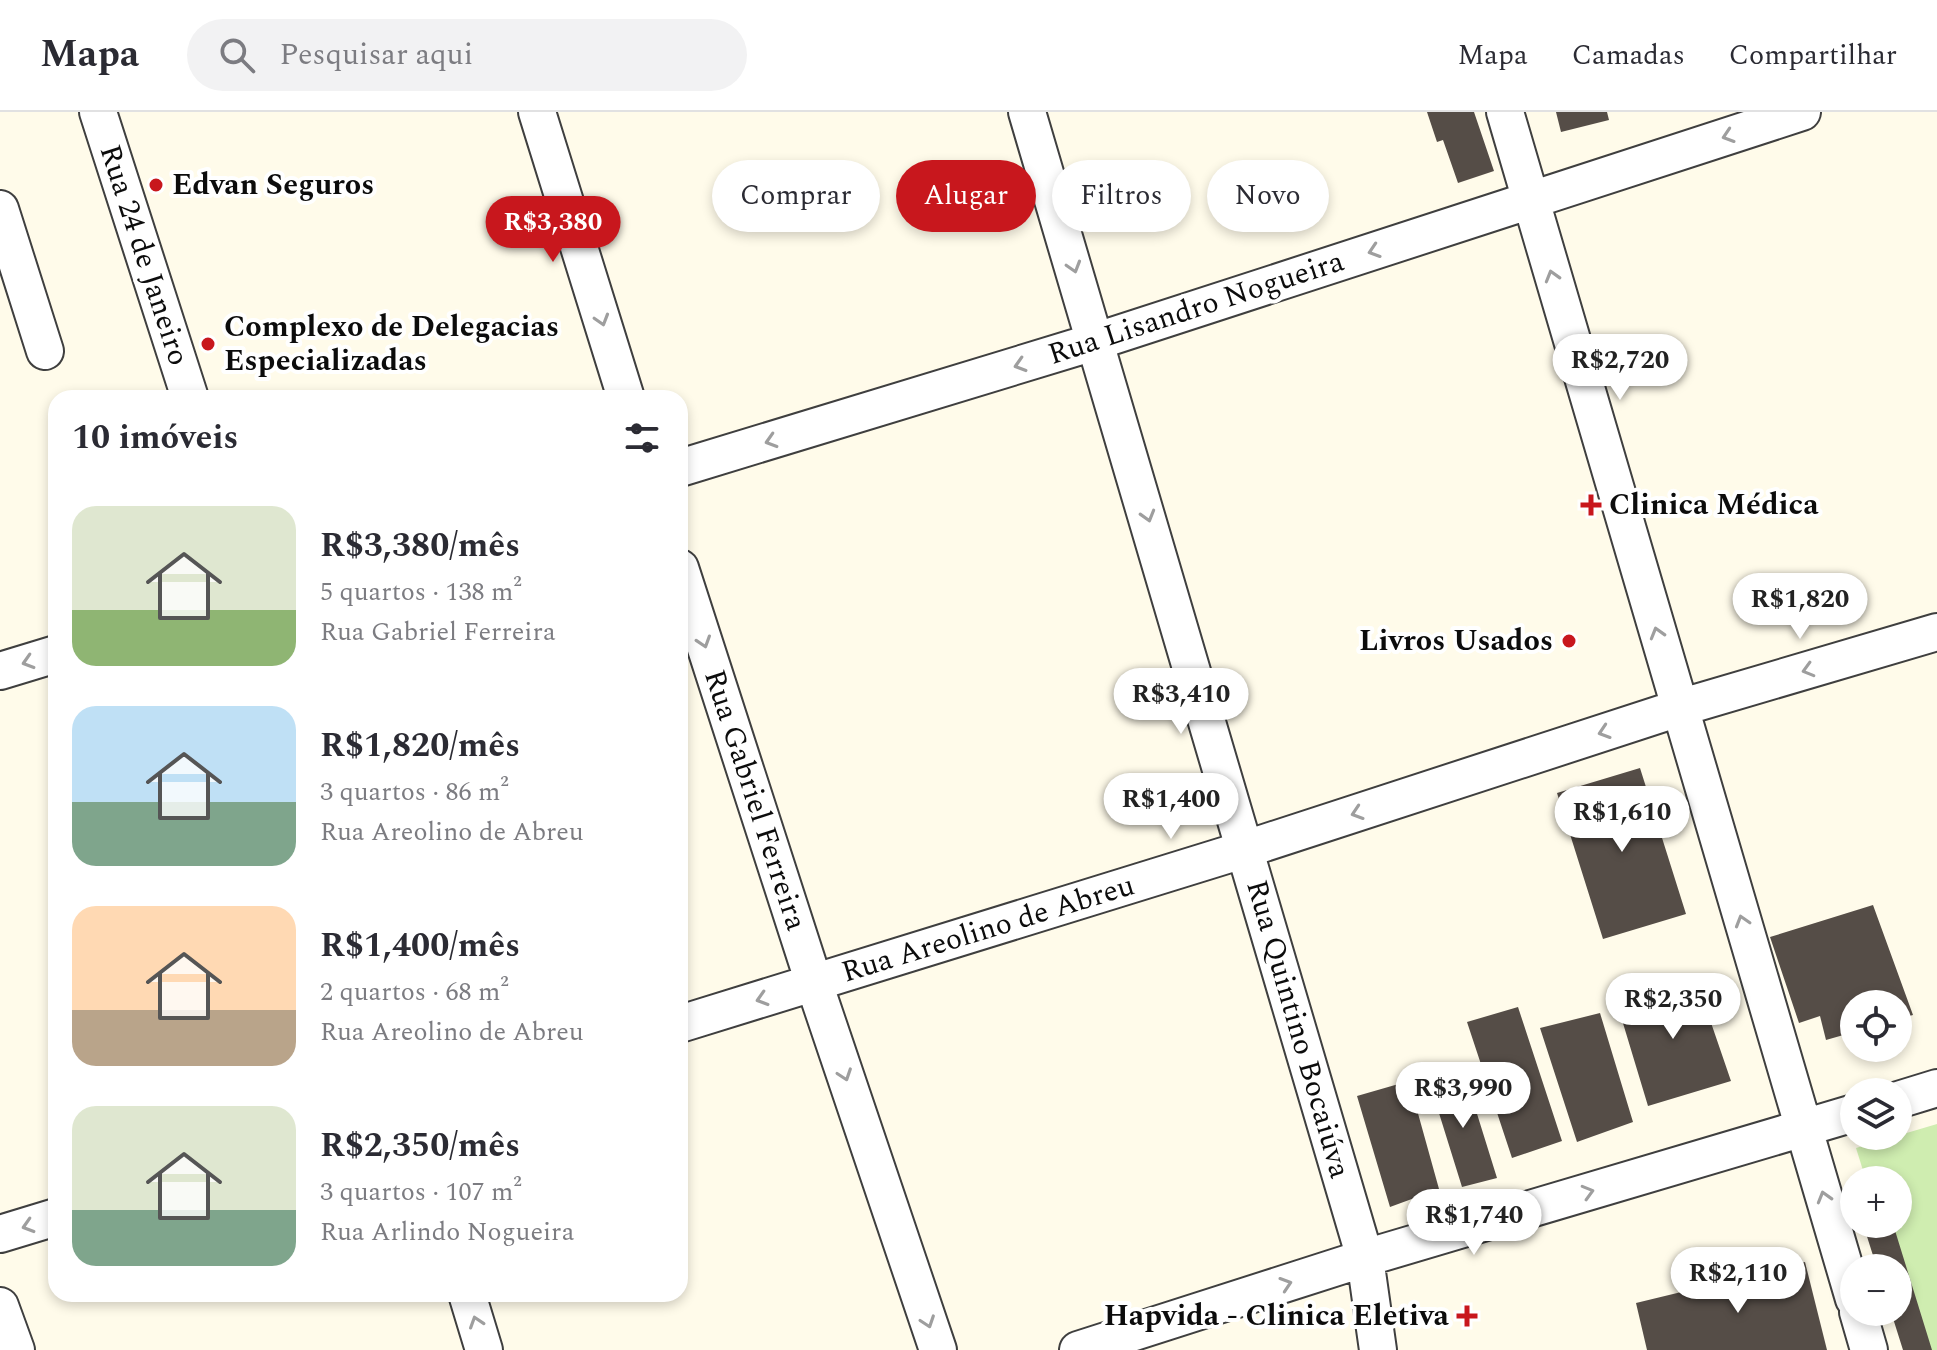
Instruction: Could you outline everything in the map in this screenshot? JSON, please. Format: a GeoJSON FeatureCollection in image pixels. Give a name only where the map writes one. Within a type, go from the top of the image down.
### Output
{"type":"FeatureCollection","features":[{"type":"Feature","properties":{"kind":"street","name":"Rua 24 de Janeiro"},"geometry":{"type":"LineString","coordinates":[[98,112],[187,390]]}},
{"type":"Feature","properties":{"kind":"street"},"geometry":{"type":"LineString","coordinates":[[537,112],[624,390]]}},
{"type":"Feature","properties":{"kind":"street","name":"Rua Quintino Bocaiúva"},"geometry":{"type":"LineString","coordinates":[[1027,112],[1365,1258],[1378,1350]]}},
{"type":"Feature","properties":{"kind":"street"},"geometry":{"type":"LineString","coordinates":[[1505,112],[1841,1254]]}},
{"type":"Feature","properties":{"kind":"street","name":"Rua Lisandro Nogueira"},"geometry":{"type":"LineString","coordinates":[[688,466],[1097,341],[1802,112]]}},
{"type":"Feature","properties":{"kind":"street"},"geometry":{"type":"LineString","coordinates":[[0,209],[45,351]]}},
{"type":"Feature","properties":{"kind":"street","name":"Rua Gabriel Ferreira"},"geometry":{"type":"LineString","coordinates":[[688,593],[814,983],[938,1350]]}},
{"type":"Feature","properties":{"kind":"street","name":"Rua Areolino de Abreu"},"geometry":{"type":"LineString","coordinates":[[688,1022],[1246,849],[1679,708],[1937,632]]}},
{"type":"Feature","properties":{"kind":"street"},"geometry":{"type":"LineString","coordinates":[[0,671],[48,656]]}},
{"type":"Feature","properties":{"kind":"street"},"geometry":{"type":"LineString","coordinates":[[1912,1096],[1937,1088]]}},
{"type":"Feature","properties":{"kind":"street"},"geometry":{"type":"LineString","coordinates":[[1078,1350],[1365,1258],[1840,1117]]}},
{"type":"Feature","properties":{"kind":"street"},"geometry":{"type":"LineString","coordinates":[[0,1234],[48,1219]]}},
{"type":"Feature","properties":{"kind":"street"},"geometry":{"type":"LineString","coordinates":[[469,1302],[484,1350]]}},
{"type":"Feature","properties":{"kind":"street"},"geometry":{"type":"LineString","coordinates":[[0,1306],[16,1350]]}},
{"type":"Feature","properties":{"kind":"street"},"geometry":{"type":"LineString","coordinates":[[1862,1326],[1869,1350]]}},
{"type":"Feature","properties":{"kind":"green space"},"geometry":{"type":"Polygon","coordinates":[[[1937,1124],[1937,1350],[1916,1350],[1911,1326],[1912,1254],[1892,1254],[1885,1238],[1912,1238],[1912,1166],[1862,1166],[1857,1150],[1912,1150],[1912,1131],[1937,1124]]]}},
{"type":"Feature","properties":{"kind":"building"},"geometry":{"type":"Polygon","coordinates":[[[1427,112],[1474,112],[1494,171],[1458,183],[1443,140],[1437,142],[1427,112]]]}},
{"type":"Feature","properties":{"kind":"building"},"geometry":{"type":"Polygon","coordinates":[[[1556,112],[1607,112],[1609,120],[1561,132],[1556,112]]]}},
{"type":"Feature","properties":{"kind":"building"},"geometry":{"type":"Polygon","coordinates":[[[1640,768],[1686,914],[1603,939],[1557,793],[1640,768]]]}},
{"type":"Feature","properties":{"kind":"building"},"geometry":{"type":"Polygon","coordinates":[[[1873,905],[1904,990],[1840,990],[1840,1036],[1826,1040],[1820,1016],[1799,1023],[1770,937],[1873,905]]]}},
{"type":"Feature","properties":{"kind":"building"},"geometry":{"type":"Polygon","coordinates":[[[1695,976],[1731,1081],[1648,1106],[1616,1000],[1695,976]]]}},
{"type":"Feature","properties":{"kind":"building"},"geometry":{"type":"Polygon","coordinates":[[[1518,1007],[1562,1141],[1512,1158],[1467,1022],[1518,1007]]]}},
{"type":"Feature","properties":{"kind":"building"},"geometry":{"type":"Polygon","coordinates":[[[1600,1013],[1633,1122],[1577,1142],[1540,1028],[1600,1013]]]}},
{"type":"Feature","properties":{"kind":"building"},"geometry":{"type":"Polygon","coordinates":[[[1464,1072],[1497,1178],[1462,1187],[1429,1081],[1464,1072]]]}},
{"type":"Feature","properties":{"kind":"building"},"geometry":{"type":"Polygon","coordinates":[[[1409,1081],[1439,1189],[1390,1207],[1357,1096],[1409,1081]]]}},
{"type":"Feature","properties":{"kind":"building"},"geometry":{"type":"Polygon","coordinates":[[[1867,1238],[1897,1238],[1902,1254],[1873,1254],[1867,1238]]]}},
{"type":"Feature","properties":{"kind":"building"},"geometry":{"type":"Polygon","coordinates":[[[1805,1262],[1827,1350],[1647,1350],[1636,1303],[1805,1262]]]}},
{"type":"Feature","properties":{"kind":"building"},"geometry":{"type":"Polygon","coordinates":[[[1912,1285],[1932,1350],[1903,1350],[1895,1326],[1912,1326],[1912,1285]]]}},
{"type":"Feature","properties":{"kind":"place","name":"Edvan Seguros"},"geometry":{"type":"Point","coordinates":[156,185]}},
{"type":"Feature","properties":{"kind":"place","name":"Complexo de Delegacias Especializadas"},"geometry":{"type":"Point","coordinates":[208,344]}},
{"type":"Feature","properties":{"kind":"place","name":"Clinica Médica"},"geometry":{"type":"Point","coordinates":[1591,505]}},
{"type":"Feature","properties":{"kind":"place","name":"Livros Usados"},"geometry":{"type":"Point","coordinates":[1569,641]}},
{"type":"Feature","properties":{"kind":"place","name":"Hapvida - Clinica Eletiva"},"geometry":{"type":"Point","coordinates":[1467,1316]}}]}
